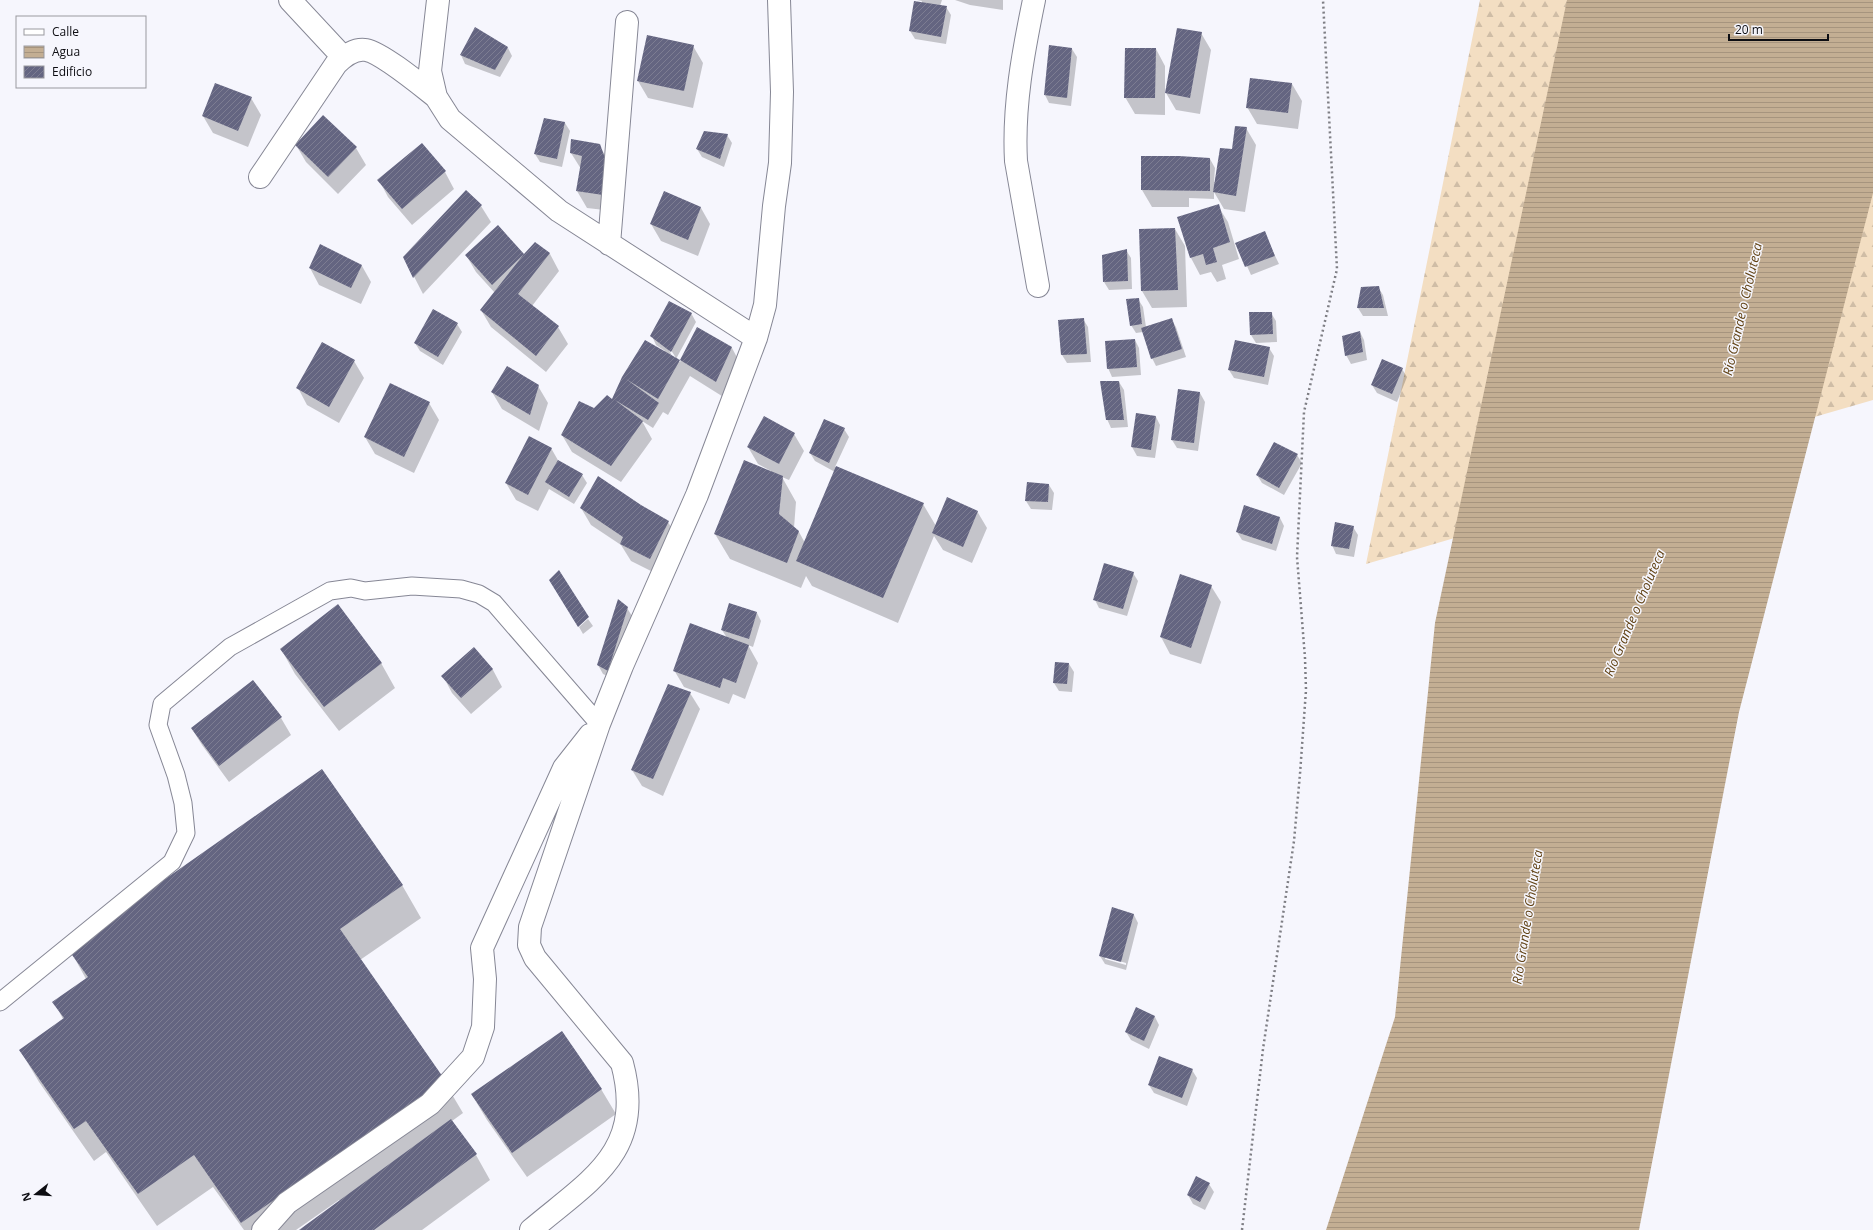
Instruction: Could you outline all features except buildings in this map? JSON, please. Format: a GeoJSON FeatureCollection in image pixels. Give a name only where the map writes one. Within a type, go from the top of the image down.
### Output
{"type":"FeatureCollection","features":[{"type":"Feature","properties":{"kind":"street"},"geometry":{"type":"LineString","coordinates":[[290,0],[343,57]]}},
{"type":"Feature","properties":{"kind":"street"},"geometry":{"type":"LineString","coordinates":[[438,0],[430,71],[436,97],[450,119],[559,212],[756,338]]}},
{"type":"Feature","properties":{"kind":"street"},"geometry":{"type":"LineString","coordinates":[[531,1230],[605,1168],[616,1152],[625,1130],[628,1117],[627,1079],[622,1063],[535,958],[529,945],[530,927],[600,724],[622,666],[696,495],[756,338],[765,305],[774,206],[780,163],[782,92],[779,0]]}},
{"type":"Feature","properties":{"kind":"street"},"geometry":{"type":"LineString","coordinates":[[1034,0],[1019,81],[1015,146],[1016,161],[1038,286]]}},
{"type":"Feature","properties":{"kind":"street"},"geometry":{"type":"LineString","coordinates":[[609,244],[627,22]]}},
{"type":"Feature","properties":{"kind":"street"},"geometry":{"type":"LineString","coordinates":[[260,178],[336,64],[343,57],[352,52],[366,50],[379,56],[436,97]]}},
{"type":"Feature","properties":{"kind":"street"},"geometry":{"type":"LineString","coordinates":[[262,1230],[287,1203],[430,1104],[473,1057],[483,1027],[485,979],[482,948],[564,768],[600,724]]}},
{"type":"Feature","properties":{"kind":"lane"},"geometry":{"type":"LineString","coordinates":[[0,1002],[172,862],[186,833],[183,804],[176,775],[158,725],[162,704],[230,647],[330,591],[351,588],[365,590],[412,586],[461,588],[480,594],[494,603],[600,724]]}},
{"type":"Feature","properties":{"kind":"path"},"geometry":{"type":"LineString","coordinates":[[1242,1230],[1263,1049],[1294,841],[1300,774],[1306,690],[1297,557],[1304,412],[1337,269],[1323,0]]}},
{"type":"Feature","properties":{"kind":"green space"},"geometry":{"type":"Polygon","coordinates":[[[1480,0],[1778,0],[1638,484],[1366,564],[1480,0]]]}},
{"type":"Feature","properties":{"kind":"green space"},"geometry":{"type":"Polygon","coordinates":[[[1873,56],[1873,400],[1762,432],[1873,56]]]}},
{"type":"Feature","properties":{"kind":"water","name":"Río Grande o Choluteca"},"geometry":{"type":"Polygon","coordinates":[[[1567,0],[1873,0],[1873,193],[1739,712],[1639,1230],[1326,1230],[1395,1017],[1435,623],[1567,0]]]}}]}
